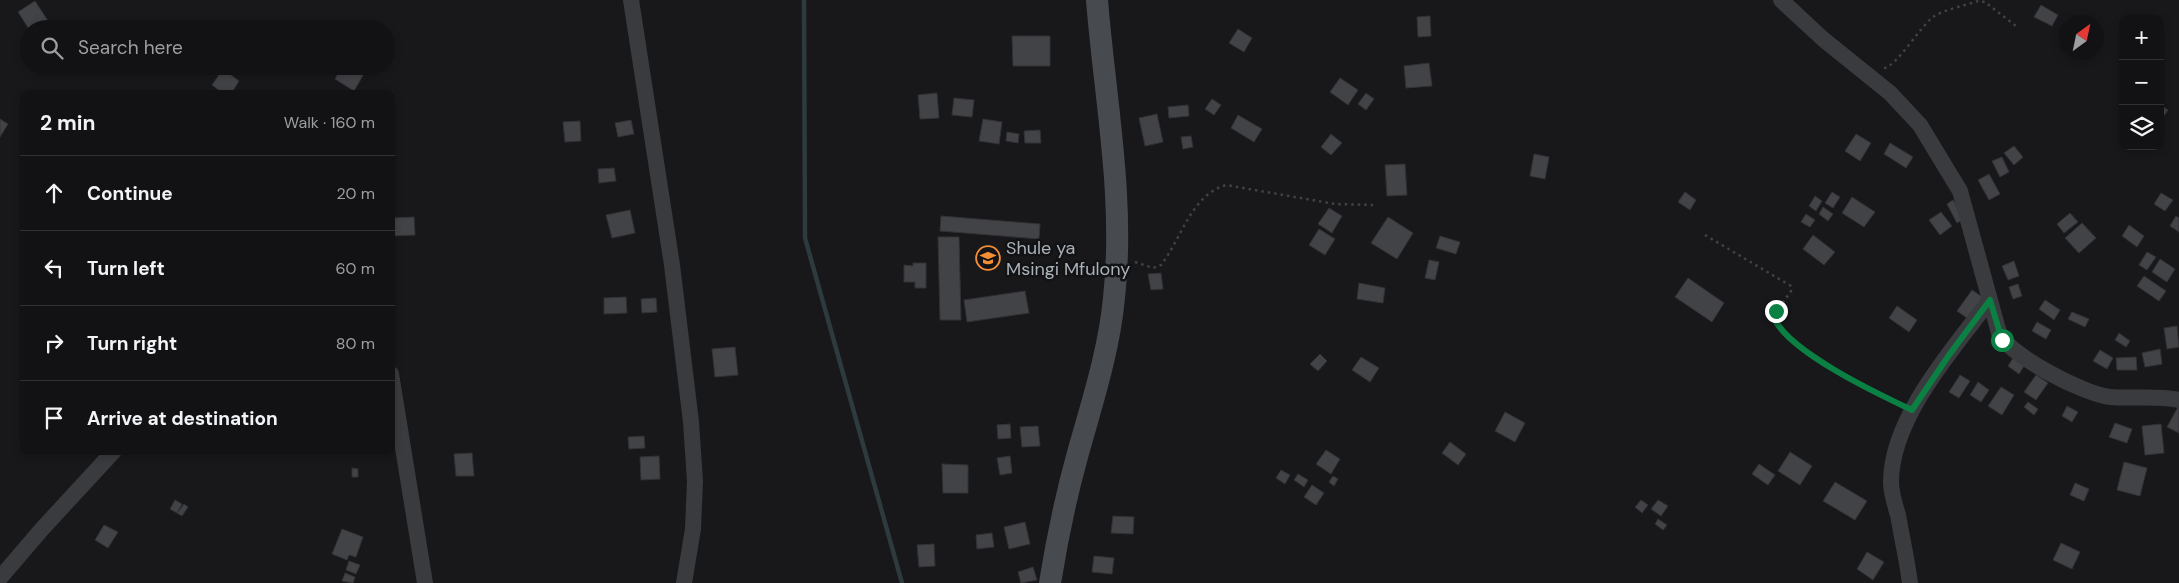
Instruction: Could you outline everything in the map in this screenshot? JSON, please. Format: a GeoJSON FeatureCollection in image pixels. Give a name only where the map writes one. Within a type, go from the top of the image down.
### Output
{"type":"FeatureCollection","features":[{"type":"Feature","properties":{"kind":"street"},"geometry":{"type":"LineString","coordinates":[[631,0],[672,265],[691,422],[694,481],[693,520],[684,583]]}},
{"type":"Feature","properties":{"kind":"street"},"geometry":{"type":"LineString","coordinates":[[1050,583],[1057,538],[1109,330],[1118,253],[1118,209],[1113,138],[1097,0]]}},
{"type":"Feature","properties":{"kind":"street"},"geometry":{"type":"LineString","coordinates":[[1781,0],[1905,108],[1920,125],[1952,176],[1969,218],[2002,340],[2013,351],[2038,366],[2098,395],[2179,400]]}},
{"type":"Feature","properties":{"kind":"street"},"geometry":{"type":"LineString","coordinates":[[1910,583],[1891,484],[1893,454],[1899,435],[1912,410],[1949,355],[1990,300]]}},
{"type":"Feature","properties":{"kind":"street"},"geometry":{"type":"LineString","coordinates":[[395,399],[425,583]]}},
{"type":"Feature","properties":{"kind":"street"},"geometry":{"type":"LineString","coordinates":[[0,578],[110,455]]}},
{"type":"Feature","properties":{"kind":"path"},"geometry":{"type":"LineString","coordinates":[[1860,70],[1891,66],[1912,38],[1933,17],[1978,2],[1985,2],[2016,26]]}},
{"type":"Feature","properties":{"kind":"path"},"geometry":{"type":"LineString","coordinates":[[1118,253],[1143,265],[1154,268],[1161,265],[1202,199],[1215,188],[1226,185],[1335,204],[1373,205]]}},
{"type":"Feature","properties":{"kind":"path"},"geometry":{"type":"LineString","coordinates":[[1705,235],[1791,286],[1791,291],[1774,315],[1784,334],[1849,378],[1912,410]]}},
{"type":"Feature","properties":{"kind":"building"},"geometry":{"type":"Polygon","coordinates":[[[35,1],[47,20],[23,20],[18,12],[35,1]]]}},
{"type":"Feature","properties":{"kind":"building"},"geometry":{"type":"Polygon","coordinates":[[[2041,5],[2058,15],[2052,26],[2034,17],[2041,5]]]}},
{"type":"Feature","properties":{"kind":"building"},"geometry":{"type":"Polygon","coordinates":[[[1430,16],[1431,36],[1418,37],[1417,17],[1430,16]]]}},
{"type":"Feature","properties":{"kind":"building"},"geometry":{"type":"Polygon","coordinates":[[[1238,29],[1252,38],[1244,52],[1229,43],[1238,29]]]}},
{"type":"Feature","properties":{"kind":"building"},"geometry":{"type":"Polygon","coordinates":[[[1012,36],[1050,36],[1050,66],[1013,66],[1012,36]]]}},
{"type":"Feature","properties":{"kind":"building"},"geometry":{"type":"Polygon","coordinates":[[[1429,63],[1432,86],[1406,88],[1404,66],[1429,63]]]}},
{"type":"Feature","properties":{"kind":"building"},"geometry":{"type":"Polygon","coordinates":[[[219,75],[231,75],[239,81],[233,90],[219,90],[212,85],[219,75]]]}},
{"type":"Feature","properties":{"kind":"building"},"geometry":{"type":"Polygon","coordinates":[[[337,75],[363,75],[355,90],[335,79],[337,75]]]}},
{"type":"Feature","properties":{"kind":"building"},"geometry":{"type":"Polygon","coordinates":[[[1340,78],[1358,90],[1348,105],[1330,92],[1340,78]]]}},
{"type":"Feature","properties":{"kind":"building"},"geometry":{"type":"Polygon","coordinates":[[[937,93],[939,118],[920,119],[918,95],[937,93]]]}},
{"type":"Feature","properties":{"kind":"building"},"geometry":{"type":"Polygon","coordinates":[[[1366,93],[1374,99],[1366,110],[1358,104],[1366,93]]]}},
{"type":"Feature","properties":{"kind":"building"},"geometry":{"type":"Polygon","coordinates":[[[954,98],[974,100],[972,117],[952,115],[954,98]]]}},
{"type":"Feature","properties":{"kind":"building"},"geometry":{"type":"Polygon","coordinates":[[[1212,99],[1221,105],[1214,115],[1205,109],[1212,99]]]}},
{"type":"Feature","properties":{"kind":"building"},"geometry":{"type":"Polygon","coordinates":[[[1188,105],[1189,116],[1169,118],[1168,107],[1188,105]]]}},
{"type":"Feature","properties":{"kind":"building"},"geometry":{"type":"Polygon","coordinates":[[[2164,108],[2168,110],[2164,116],[2164,108]]]}},
{"type":"Feature","properties":{"kind":"building"},"geometry":{"type":"Polygon","coordinates":[[[1157,114],[1163,142],[1145,146],[1139,118],[1157,114]]]}},
{"type":"Feature","properties":{"kind":"building"},"geometry":{"type":"Polygon","coordinates":[[[1238,115],[1262,129],[1254,142],[1231,128],[1238,115]]]}},
{"type":"Feature","properties":{"kind":"building"},"geometry":{"type":"Polygon","coordinates":[[[0,119],[8,124],[0,137],[0,119]]]}},
{"type":"Feature","properties":{"kind":"building"},"geometry":{"type":"Polygon","coordinates":[[[983,119],[1002,122],[999,144],[979,141],[983,119]]]}},
{"type":"Feature","properties":{"kind":"building"},"geometry":{"type":"Polygon","coordinates":[[[631,120],[634,134],[618,137],[615,123],[631,120]]]}},
{"type":"Feature","properties":{"kind":"building"},"geometry":{"type":"Polygon","coordinates":[[[580,121],[581,141],[565,142],[563,122],[580,121]]]}},
{"type":"Feature","properties":{"kind":"building"},"geometry":{"type":"Polygon","coordinates":[[[1040,130],[1041,143],[1025,143],[1024,131],[1040,130]]]}},
{"type":"Feature","properties":{"kind":"building"},"geometry":{"type":"Polygon","coordinates":[[[1007,132],[1019,134],[1018,143],[1006,141],[1007,132]]]}},
{"type":"Feature","properties":{"kind":"building"},"geometry":{"type":"Polygon","coordinates":[[[1331,134],[1342,143],[1331,155],[1321,147],[1331,134]]]}},
{"type":"Feature","properties":{"kind":"building"},"geometry":{"type":"Polygon","coordinates":[[[1856,134],[1871,143],[1860,161],[1845,151],[1856,134]]]}},
{"type":"Feature","properties":{"kind":"building"},"geometry":{"type":"Polygon","coordinates":[[[1191,136],[1193,147],[1183,149],[1181,137],[1191,136]]]}},
{"type":"Feature","properties":{"kind":"building"},"geometry":{"type":"Polygon","coordinates":[[[1890,143],[1913,157],[1906,168],[1884,154],[1890,143]]]}},
{"type":"Feature","properties":{"kind":"building"},"geometry":{"type":"Polygon","coordinates":[[[2014,146],[2023,157],[2014,165],[2004,153],[2014,146]]]}},
{"type":"Feature","properties":{"kind":"building"},"geometry":{"type":"Polygon","coordinates":[[[1534,154],[1549,157],[1545,179],[1530,176],[1534,154]]]}},
{"type":"Feature","properties":{"kind":"building"},"geometry":{"type":"Polygon","coordinates":[[[2002,157],[2009,172],[2000,177],[1992,161],[2002,157]]]}},
{"type":"Feature","properties":{"kind":"building"},"geometry":{"type":"Polygon","coordinates":[[[1405,164],[1407,195],[1387,196],[1385,165],[1405,164]]]}},
{"type":"Feature","properties":{"kind":"building"},"geometry":{"type":"Polygon","coordinates":[[[614,168],[616,181],[599,183],[598,169],[614,168]]]}},
{"type":"Feature","properties":{"kind":"building"},"geometry":{"type":"Polygon","coordinates":[[[1989,174],[2000,194],[1989,200],[1978,180],[1989,174]]]}},
{"type":"Feature","properties":{"kind":"building"},"geometry":{"type":"Polygon","coordinates":[[[1685,192],[1696,200],[1690,210],[1678,202],[1685,192]]]}},
{"type":"Feature","properties":{"kind":"building"},"geometry":{"type":"Polygon","coordinates":[[[1832,192],[1840,197],[1833,208],[1825,203],[1832,192]]]}},
{"type":"Feature","properties":{"kind":"building"},"geometry":{"type":"Polygon","coordinates":[[[2161,193],[2173,200],[2165,211],[2154,204],[2161,193]]]}},
{"type":"Feature","properties":{"kind":"building"},"geometry":{"type":"Polygon","coordinates":[[[1815,196],[1822,201],[1816,211],[1809,206],[1815,196]]]}},
{"type":"Feature","properties":{"kind":"building"},"geometry":{"type":"Polygon","coordinates":[[[1852,197],[1875,212],[1864,227],[1842,213],[1852,197]]]}},
{"type":"Feature","properties":{"kind":"building"},"geometry":{"type":"Polygon","coordinates":[[[1953,200],[1964,219],[1957,223],[1947,204],[1953,200]]]}},
{"type":"Feature","properties":{"kind":"building"},"geometry":{"type":"Polygon","coordinates":[[[1823,207],[1833,214],[1828,221],[1819,214],[1823,207]]]}},
{"type":"Feature","properties":{"kind":"building"},"geometry":{"type":"Polygon","coordinates":[[[1329,208],[1342,216],[1332,233],[1318,224],[1329,208]]]}},
{"type":"Feature","properties":{"kind":"building"},"geometry":{"type":"Polygon","coordinates":[[[630,210],[635,233],[612,238],[606,215],[630,210]]]}},
{"type":"Feature","properties":{"kind":"building"},"geometry":{"type":"Polygon","coordinates":[[[1941,212],[1952,226],[1940,235],[1929,220],[1941,212]]]}},
{"type":"Feature","properties":{"kind":"building"},"geometry":{"type":"Polygon","coordinates":[[[2070,213],[2078,222],[2064,233],[2057,224],[2070,213]]]}},
{"type":"Feature","properties":{"kind":"building"},"geometry":{"type":"Polygon","coordinates":[[[1806,214],[1815,220],[1810,227],[1801,222],[1806,214]]]}},
{"type":"Feature","properties":{"kind":"building"},"geometry":{"type":"Polygon","coordinates":[[[941,216],[1040,224],[1039,239],[940,231],[941,216]]]}},
{"type":"Feature","properties":{"kind":"building"},"geometry":{"type":"Polygon","coordinates":[[[2176,216],[2179,218],[2179,232],[2170,226],[2176,216]]]}},
{"type":"Feature","properties":{"kind":"building"},"geometry":{"type":"Polygon","coordinates":[[[414,217],[415,235],[395,236],[395,218],[414,217]]]}},
{"type":"Feature","properties":{"kind":"building"},"geometry":{"type":"Polygon","coordinates":[[[1388,217],[1413,233],[1397,259],[1371,243],[1388,217]]]}},
{"type":"Feature","properties":{"kind":"building"},"geometry":{"type":"Polygon","coordinates":[[[2082,223],[2096,238],[2079,253],[2065,238],[2082,223]]]}},
{"type":"Feature","properties":{"kind":"building"},"geometry":{"type":"Polygon","coordinates":[[[2129,225],[2144,236],[2137,247],[2122,236],[2129,225]]]}},
{"type":"Feature","properties":{"kind":"building"},"geometry":{"type":"Polygon","coordinates":[[[1319,229],[1335,239],[1325,255],[1309,245],[1319,229]]]}},
{"type":"Feature","properties":{"kind":"building"},"geometry":{"type":"Polygon","coordinates":[[[1813,235],[1835,252],[1824,265],[1803,249],[1813,235]]]}},
{"type":"Feature","properties":{"kind":"building"},"geometry":{"type":"Polygon","coordinates":[[[1440,236],[1460,242],[1456,254],[1436,248],[1440,236]]]}},
{"type":"Feature","properties":{"kind":"building"},"geometry":{"type":"Polygon","coordinates":[[[938,237],[959,237],[961,320],[940,320],[938,237]]]}},
{"type":"Feature","properties":{"kind":"building"},"geometry":{"type":"Polygon","coordinates":[[[2147,252],[2156,257],[2147,270],[2139,265],[2147,252]]]}},
{"type":"Feature","properties":{"kind":"building"},"geometry":{"type":"Polygon","coordinates":[[[2160,259],[2175,269],[2167,282],[2152,272],[2160,259]]]}},
{"type":"Feature","properties":{"kind":"building"},"geometry":{"type":"Polygon","coordinates":[[[1429,260],[1439,262],[1435,280],[1425,278],[1429,260]]]}},
{"type":"Feature","properties":{"kind":"building"},"geometry":{"type":"Polygon","coordinates":[[[2014,261],[2019,276],[2008,280],[2002,266],[2014,261]]]}},
{"type":"Feature","properties":{"kind":"building"},"geometry":{"type":"Polygon","coordinates":[[[913,263],[926,263],[926,288],[915,288],[915,282],[904,282],[904,265],[913,266],[913,263]]]}},
{"type":"Feature","properties":{"kind":"building"},"geometry":{"type":"Polygon","coordinates":[[[1161,273],[1163,289],[1151,290],[1148,274],[1161,273]]]}},
{"type":"Feature","properties":{"kind":"building"},"geometry":{"type":"Polygon","coordinates":[[[2144,276],[2166,291],[2159,301],[2137,286],[2144,276]]]}},
{"type":"Feature","properties":{"kind":"building"},"geometry":{"type":"Polygon","coordinates":[[[1688,278],[1724,303],[1712,322],[1675,297],[1688,278]]]}},
{"type":"Feature","properties":{"kind":"building"},"geometry":{"type":"Polygon","coordinates":[[[1359,283],[1385,288],[1383,303],[1357,299],[1359,283]]]}},
{"type":"Feature","properties":{"kind":"building"},"geometry":{"type":"Polygon","coordinates":[[[2018,284],[2022,296],[2013,299],[2009,287],[2018,284]]]}},
{"type":"Feature","properties":{"kind":"building"},"geometry":{"type":"Polygon","coordinates":[[[1972,290],[1985,299],[1970,320],[1957,311],[1972,290]]]}},
{"type":"Feature","properties":{"kind":"building"},"geometry":{"type":"Polygon","coordinates":[[[1025,291],[1029,313],[967,322],[964,300],[1025,291]]]}},
{"type":"Feature","properties":{"kind":"building"},"geometry":{"type":"Polygon","coordinates":[[[626,297],[627,313],[604,314],[604,298],[626,297]]]}},
{"type":"Feature","properties":{"kind":"building"},"geometry":{"type":"Polygon","coordinates":[[[656,298],[657,312],[642,313],[641,299],[656,298]]]}},
{"type":"Feature","properties":{"kind":"building"},"geometry":{"type":"Polygon","coordinates":[[[2045,300],[2060,310],[2054,320],[2039,309],[2045,300]]]}},
{"type":"Feature","properties":{"kind":"building"},"geometry":{"type":"Polygon","coordinates":[[[1897,306],[1917,320],[1909,332],[1889,318],[1897,306]]]}},
{"type":"Feature","properties":{"kind":"building"},"geometry":{"type":"Polygon","coordinates":[[[2072,312],[2089,319],[2085,327],[2068,319],[2072,312]]]}},
{"type":"Feature","properties":{"kind":"building"},"geometry":{"type":"Polygon","coordinates":[[[2037,322],[2051,330],[2046,339],[2032,331],[2037,322]]]}},
{"type":"Feature","properties":{"kind":"building"},"geometry":{"type":"Polygon","coordinates":[[[2177,326],[2179,347],[2167,349],[2164,328],[2177,326]]]}},
{"type":"Feature","properties":{"kind":"building"},"geometry":{"type":"Polygon","coordinates":[[[2119,333],[2130,341],[2126,347],[2115,340],[2119,333]]]}},
{"type":"Feature","properties":{"kind":"building"},"geometry":{"type":"Polygon","coordinates":[[[735,347],[738,375],[715,377],[712,349],[735,347]]]}},
{"type":"Feature","properties":{"kind":"building"},"geometry":{"type":"Polygon","coordinates":[[[2160,349],[2162,364],[2145,367],[2142,353],[2160,349]]]}},
{"type":"Feature","properties":{"kind":"building"},"geometry":{"type":"Polygon","coordinates":[[[2100,350],[2113,358],[2107,369],[2093,361],[2100,350]]]}},
{"type":"Feature","properties":{"kind":"building"},"geometry":{"type":"Polygon","coordinates":[[[1320,354],[1327,361],[1318,371],[1310,364],[1320,354]]]}},
{"type":"Feature","properties":{"kind":"building"},"geometry":{"type":"Polygon","coordinates":[[[1361,357],[1379,368],[1370,382],[1352,370],[1361,357]]]}},
{"type":"Feature","properties":{"kind":"building"},"geometry":{"type":"Polygon","coordinates":[[[2136,357],[2137,370],[2117,370],[2116,358],[2136,357]]]}},
{"type":"Feature","properties":{"kind":"building"},"geometry":{"type":"Polygon","coordinates":[[[2013,358],[2024,366],[2019,374],[2008,366],[2013,358]]]}},
{"type":"Feature","properties":{"kind":"building"},"geometry":{"type":"Polygon","coordinates":[[[1960,375],[1970,381],[1959,398],[1949,392],[1960,375]]]}},
{"type":"Feature","properties":{"kind":"building"},"geometry":{"type":"Polygon","coordinates":[[[2036,375],[2048,383],[2036,400],[2024,392],[2036,375]]]}},
{"type":"Feature","properties":{"kind":"building"},"geometry":{"type":"Polygon","coordinates":[[[1978,382],[1989,390],[1981,402],[1970,395],[1978,382]]]}},
{"type":"Feature","properties":{"kind":"building"},"geometry":{"type":"Polygon","coordinates":[[[2001,387],[2014,395],[2002,415],[1988,406],[2001,387]]]}},
{"type":"Feature","properties":{"kind":"building"},"geometry":{"type":"Polygon","coordinates":[[[2028,402],[2038,409],[2034,415],[2024,407],[2028,402]]]}},
{"type":"Feature","properties":{"kind":"building"},"geometry":{"type":"Polygon","coordinates":[[[2067,406],[2078,412],[2072,422],[2062,416],[2067,406]]]}},
{"type":"Feature","properties":{"kind":"building"},"geometry":{"type":"Polygon","coordinates":[[[2179,407],[2179,433],[2167,427],[2179,407]]]}},
{"type":"Feature","properties":{"kind":"building"},"geometry":{"type":"Polygon","coordinates":[[[1505,412],[1525,423],[1515,442],[1495,431],[1505,412]]]}},
{"type":"Feature","properties":{"kind":"building"},"geometry":{"type":"Polygon","coordinates":[[[2115,423],[2132,429],[2127,443],[2109,437],[2115,423]]]}},
{"type":"Feature","properties":{"kind":"building"},"geometry":{"type":"Polygon","coordinates":[[[1010,424],[1011,438],[998,439],[997,425],[1010,424]]]}},
{"type":"Feature","properties":{"kind":"building"},"geometry":{"type":"Polygon","coordinates":[[[2161,424],[2164,453],[2145,455],[2142,426],[2161,424]]]}},
{"type":"Feature","properties":{"kind":"building"},"geometry":{"type":"Polygon","coordinates":[[[1038,426],[1040,446],[1022,447],[1020,427],[1038,426]]]}},
{"type":"Feature","properties":{"kind":"building"},"geometry":{"type":"Polygon","coordinates":[[[644,436],[645,448],[629,449],[628,437],[644,436]]]}},
{"type":"Feature","properties":{"kind":"building"},"geometry":{"type":"Polygon","coordinates":[[[1450,442],[1466,454],[1458,465],[1442,453],[1450,442]]]}},
{"type":"Feature","properties":{"kind":"building"},"geometry":{"type":"Polygon","coordinates":[[[1326,450],[1340,459],[1331,474],[1316,464],[1326,450]]]}},
{"type":"Feature","properties":{"kind":"building"},"geometry":{"type":"Polygon","coordinates":[[[1790,452],[1812,466],[1800,485],[1778,471],[1790,452]]]}},
{"type":"Feature","properties":{"kind":"building"},"geometry":{"type":"Polygon","coordinates":[[[472,453],[474,476],[456,476],[454,454],[472,453]]]}},
{"type":"Feature","properties":{"kind":"building"},"geometry":{"type":"Polygon","coordinates":[[[659,456],[660,479],[641,480],[640,457],[659,456]]]}},
{"type":"Feature","properties":{"kind":"building"},"geometry":{"type":"Polygon","coordinates":[[[1010,456],[1012,473],[1000,475],[997,458],[1010,456]]]}},
{"type":"Feature","properties":{"kind":"building"},"geometry":{"type":"Polygon","coordinates":[[[2124,462],[2147,468],[2140,496],[2117,490],[2124,462]]]}},
{"type":"Feature","properties":{"kind":"building"},"geometry":{"type":"Polygon","coordinates":[[[942,464],[968,465],[968,493],[943,493],[942,464]]]}},
{"type":"Feature","properties":{"kind":"building"},"geometry":{"type":"Polygon","coordinates":[[[1759,464],[1775,475],[1768,485],[1752,474],[1759,464]]]}},
{"type":"Feature","properties":{"kind":"building"},"geometry":{"type":"Polygon","coordinates":[[[352,468],[358,469],[358,477],[352,477],[352,468]]]}},
{"type":"Feature","properties":{"kind":"building"},"geometry":{"type":"Polygon","coordinates":[[[1281,470],[1290,475],[1285,484],[1276,478],[1281,470]]]}},
{"type":"Feature","properties":{"kind":"building"},"geometry":{"type":"Polygon","coordinates":[[[1298,474],[1308,480],[1304,487],[1294,480],[1298,474]]]}},
{"type":"Feature","properties":{"kind":"building"},"geometry":{"type":"Polygon","coordinates":[[[1333,476],[1338,479],[1334,486],[1329,482],[1333,476]]]}},
{"type":"Feature","properties":{"kind":"building"},"geometry":{"type":"Polygon","coordinates":[[[1835,482],[1867,501],[1855,520],[1823,501],[1835,482]]]}},
{"type":"Feature","properties":{"kind":"building"},"geometry":{"type":"Polygon","coordinates":[[[2075,483],[2089,489],[2084,501],[2070,495],[2075,483]]]}},
{"type":"Feature","properties":{"kind":"building"},"geometry":{"type":"Polygon","coordinates":[[[1312,485],[1324,493],[1316,505],[1304,497],[1312,485]]]}},
{"type":"Feature","properties":{"kind":"building"},"geometry":{"type":"Polygon","coordinates":[[[175,500],[182,504],[177,513],[170,509],[175,500]]]}},
{"type":"Feature","properties":{"kind":"building"},"geometry":{"type":"Polygon","coordinates":[[[1641,500],[1648,505],[1642,513],[1635,507],[1641,500]]]}},
{"type":"Feature","properties":{"kind":"building"},"geometry":{"type":"Polygon","coordinates":[[[1658,500],[1668,506],[1661,516],[1651,509],[1658,500]]]}},
{"type":"Feature","properties":{"kind":"building"},"geometry":{"type":"Polygon","coordinates":[[[184,504],[188,507],[182,516],[177,513],[184,504]]]}},
{"type":"Feature","properties":{"kind":"building"},"geometry":{"type":"Polygon","coordinates":[[[1113,516],[1134,517],[1133,534],[1111,533],[1113,516]]]}},
{"type":"Feature","properties":{"kind":"building"},"geometry":{"type":"Polygon","coordinates":[[[1658,519],[1667,525],[1663,530],[1655,524],[1658,519]]]}},
{"type":"Feature","properties":{"kind":"building"},"geometry":{"type":"Polygon","coordinates":[[[1025,522],[1030,544],[1009,549],[1004,527],[1025,522]]]}},
{"type":"Feature","properties":{"kind":"building"},"geometry":{"type":"Polygon","coordinates":[[[104,525],[118,532],[108,548],[95,540],[104,525]]]}},
{"type":"Feature","properties":{"kind":"building"},"geometry":{"type":"Polygon","coordinates":[[[342,529],[363,537],[356,557],[349,555],[347,560],[332,554],[342,529]]]}},
{"type":"Feature","properties":{"kind":"building"},"geometry":{"type":"Polygon","coordinates":[[[992,533],[994,547],[977,549],[976,535],[992,533]]]}},
{"type":"Feature","properties":{"kind":"building"},"geometry":{"type":"Polygon","coordinates":[[[2061,543],[2080,552],[2072,569],[2053,560],[2061,543]]]}},
{"type":"Feature","properties":{"kind":"building"},"geometry":{"type":"Polygon","coordinates":[[[934,544],[935,566],[919,567],[917,545],[934,544]]]}},
{"type":"Feature","properties":{"kind":"building"},"geometry":{"type":"Polygon","coordinates":[[[1867,552],[1884,562],[1873,580],[1857,569],[1867,552]]]}},
{"type":"Feature","properties":{"kind":"building"},"geometry":{"type":"Polygon","coordinates":[[[1094,556],[1114,558],[1112,574],[1092,572],[1094,556]]]}},
{"type":"Feature","properties":{"kind":"building"},"geometry":{"type":"Polygon","coordinates":[[[349,561],[360,565],[356,574],[346,570],[349,561]]]}},
{"type":"Feature","properties":{"kind":"building"},"geometry":{"type":"Polygon","coordinates":[[[1033,567],[1037,580],[1021,583],[1018,572],[1033,567]]]}},
{"type":"Feature","properties":{"kind":"building"},"geometry":{"type":"Polygon","coordinates":[[[345,573],[355,577],[353,583],[342,581],[345,573]]]}},
{"type":"Feature","properties":{"kind":"waterway"},"geometry":{"type":"LineString","coordinates":[[804,0],[805,238],[902,583]]}},
{"type":"Feature","properties":{"kind":"place","name":"Shule ya Msingi Mfulony"},"geometry":{"type":"Point","coordinates":[988,258]}},
{"type":"Feature","properties":{"kind":"route"},"geometry":{"type":"LineString","coordinates":[[1776,311],[1774,318],[1784,334],[1808,352],[1849,378],[1912,410],[1949,355],[1990,300],[2002,340]]}}]}
